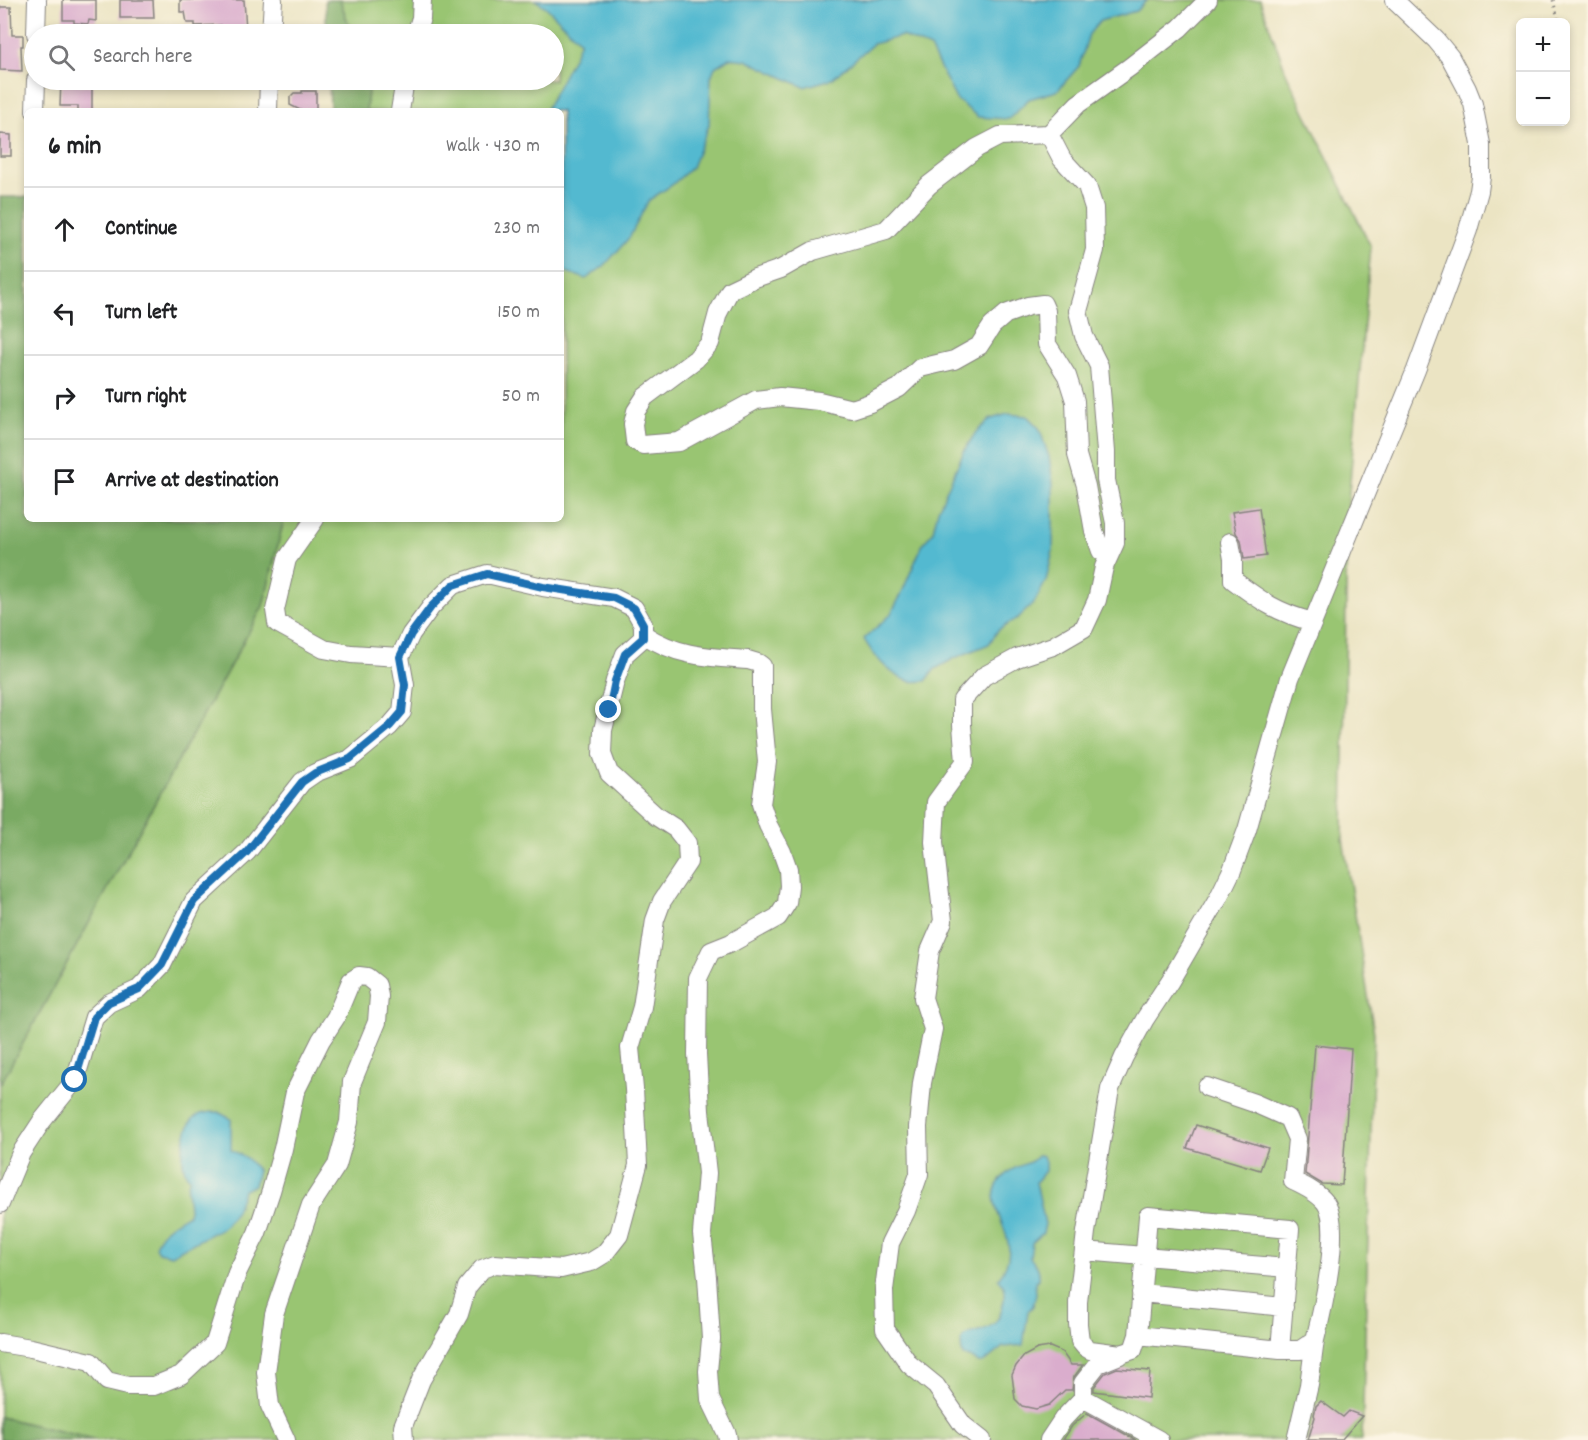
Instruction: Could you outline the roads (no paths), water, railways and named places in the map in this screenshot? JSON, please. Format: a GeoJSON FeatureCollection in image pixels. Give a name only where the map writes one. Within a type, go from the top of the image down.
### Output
{"type":"FeatureCollection","features":[{"type":"Feature","properties":{"kind":"street"},"geometry":{"type":"LineString","coordinates":[[36,24],[37,0]]}},
{"type":"Feature","properties":{"kind":"street"},"geometry":{"type":"LineString","coordinates":[[272,24],[273,0]]}},
{"type":"Feature","properties":{"kind":"street"},"geometry":{"type":"LineString","coordinates":[[419,24],[422,0]]}},
{"type":"Feature","properties":{"kind":"street"},"geometry":{"type":"LineString","coordinates":[[1109,556],[1101,550],[1094,531],[1086,486],[1077,455],[1075,401],[1067,376],[1047,344],[1046,311],[1042,304],[1028,306],[1006,314],[992,326],[979,346],[954,360],[920,368],[899,388],[852,410],[819,401],[780,397],[756,400],[679,442],[643,445],[635,441],[633,424],[636,411],[645,397],[696,359],[710,343],[718,313],[730,291],[755,278],[781,269],[813,251],[886,230],[929,185],[977,148],[1000,136],[1049,134],[1078,104],[1172,34],[1208,0]]}},
{"type":"Feature","properties":{"kind":"street"},"geometry":{"type":"LineString","coordinates":[[1121,1354],[1090,1350],[1080,1341],[1078,1302],[1086,1232],[1110,1089],[1144,1019],[1170,981],[1232,870],[1247,830],[1290,678],[1376,471],[1449,285],[1468,230],[1481,177],[1481,144],[1478,124],[1473,104],[1458,71],[1436,40],[1394,0]]}},
{"type":"Feature","properties":{"kind":"street"},"geometry":{"type":"LineString","coordinates":[[35,108],[36,90]]}},
{"type":"Feature","properties":{"kind":"street"},"geometry":{"type":"LineString","coordinates":[[268,108],[269,90]]}},
{"type":"Feature","properties":{"kind":"street"},"geometry":{"type":"LineString","coordinates":[[400,108],[403,90]]}},
{"type":"Feature","properties":{"kind":"street"},"geometry":{"type":"LineString","coordinates":[[982,1440],[963,1425],[936,1386],[909,1364],[885,1329],[884,1290],[890,1243],[906,1211],[919,1173],[918,1127],[922,1083],[933,1029],[923,998],[930,951],[943,921],[934,842],[936,802],[965,762],[962,700],[984,676],[1017,658],[1053,646],[1084,628],[1097,600],[1104,567],[1114,543],[1114,523],[1106,480],[1099,366],[1084,336],[1078,311],[1095,250],[1094,208],[1087,186],[1062,159],[1049,134]]}},
{"type":"Feature","properties":{"kind":"street"},"geometry":{"type":"LineString","coordinates":[[313,522],[287,559],[275,610],[277,623],[324,649],[351,654],[400,657]]}},
{"type":"Feature","properties":{"kind":"street"},"geometry":{"type":"LineString","coordinates":[[1230,542],[1233,580],[1288,616],[1313,622]]}},
{"type":"Feature","properties":{"kind":"street"},"geometry":{"type":"LineString","coordinates":[[0,1204],[21,1153],[42,1121],[75,1080],[94,1017],[109,1002],[139,989],[162,965],[194,901],[247,852],[302,782],[315,773],[350,759],[390,726],[402,712],[405,685],[400,657],[411,634],[431,607],[453,585],[487,574],[543,587],[614,598],[634,608],[643,624],[643,638],[625,654],[615,681],[603,730],[602,754],[609,773],[656,816],[676,829],[687,843],[688,862],[662,901],[655,920],[642,1007],[630,1048],[638,1166],[619,1235],[604,1254],[591,1262],[561,1269],[495,1263],[482,1269],[467,1287],[459,1314],[421,1380],[403,1426],[404,1440]]}},
{"type":"Feature","properties":{"kind":"street"},"geometry":{"type":"LineString","coordinates":[[643,634],[658,644],[687,655],[748,660],[762,666],[762,709],[767,762],[761,804],[788,869],[787,903],[778,917],[731,943],[711,951],[698,978],[697,1054],[707,1173],[702,1234],[711,1339],[708,1371],[710,1399],[728,1440]]}},
{"type":"Feature","properties":{"kind":"street"},"geometry":{"type":"LineString","coordinates":[[0,1343],[91,1362],[107,1380],[128,1386],[154,1386],[181,1375],[215,1342],[237,1273],[257,1233],[271,1191],[295,1092],[321,1040],[336,1017],[351,981],[358,976],[366,977],[377,985],[379,996],[377,1022],[352,1082],[349,1122],[337,1165],[311,1205],[274,1314],[266,1372],[270,1406],[286,1440]]}},
{"type":"Feature","properties":{"kind":"street"},"geometry":{"type":"LineString","coordinates":[[1207,1087],[1254,1103],[1288,1118],[1297,1139],[1293,1181],[1308,1188],[1326,1203],[1333,1236],[1322,1315],[1296,1440]]}},
{"type":"Feature","properties":{"kind":"street"},"geometry":{"type":"LineString","coordinates":[[1049,1440],[1063,1419],[1083,1398],[1083,1383],[1098,1364],[1133,1350],[1138,1335],[1148,1216],[1290,1229],[1280,1350]]}},
{"type":"Feature","properties":{"kind":"street"},"geometry":{"type":"LineString","coordinates":[[1084,1251],[1287,1268]]}},
{"type":"Feature","properties":{"kind":"street"},"geometry":{"type":"LineString","coordinates":[[1141,1293],[1284,1307]]}},
{"type":"Feature","properties":{"kind":"street"},"geometry":{"type":"LineString","coordinates":[[1138,1335],[1280,1350],[1300,1350],[1315,1340]]}},
{"type":"Feature","properties":{"kind":"street"},"geometry":{"type":"LineString","coordinates":[[1083,1398],[1159,1440]]}},
{"type":"Feature","properties":{"kind":"water"},"geometry":{"type":"Polygon","coordinates":[[[535,0],[1147,0],[1136,11],[1100,21],[1089,34],[1079,66],[1057,91],[1029,99],[1009,119],[978,117],[956,99],[930,48],[902,36],[873,44],[832,79],[804,87],[746,60],[729,58],[715,67],[711,77],[709,125],[692,167],[672,185],[649,200],[629,238],[604,266],[586,279],[564,271],[564,108],[547,108],[556,90],[564,90],[564,75],[580,41],[546,7],[535,0]]]}},
{"type":"Feature","properties":{"kind":"water"},"geometry":{"type":"Polygon","coordinates":[[[1008,414],[1027,416],[1039,428],[1049,457],[1053,483],[1053,551],[1046,581],[1034,603],[1018,618],[998,630],[989,644],[935,669],[926,681],[908,681],[888,669],[864,639],[890,615],[900,597],[922,546],[933,531],[938,510],[964,451],[976,432],[991,419],[1008,414]]]}},
{"type":"Feature","properties":{"kind":"water"},"geometry":{"type":"Polygon","coordinates":[[[218,1112],[231,1119],[231,1150],[247,1158],[258,1171],[254,1185],[243,1191],[236,1211],[224,1227],[171,1255],[158,1252],[155,1247],[160,1236],[168,1227],[189,1214],[187,1192],[190,1178],[186,1173],[183,1158],[187,1130],[197,1115],[218,1112]]]}},
{"type":"Feature","properties":{"kind":"water"},"geometry":{"type":"Polygon","coordinates":[[[1039,1155],[1043,1156],[1045,1162],[1045,1171],[1036,1182],[1045,1224],[1043,1233],[1032,1243],[1030,1258],[1038,1267],[1039,1279],[1035,1281],[1036,1294],[1033,1306],[1028,1311],[1023,1345],[1003,1347],[983,1363],[978,1363],[963,1356],[962,1340],[967,1335],[988,1328],[996,1322],[1005,1297],[1004,1286],[998,1279],[1007,1263],[1009,1249],[994,1199],[996,1188],[1007,1173],[1039,1155]]]}}]}
